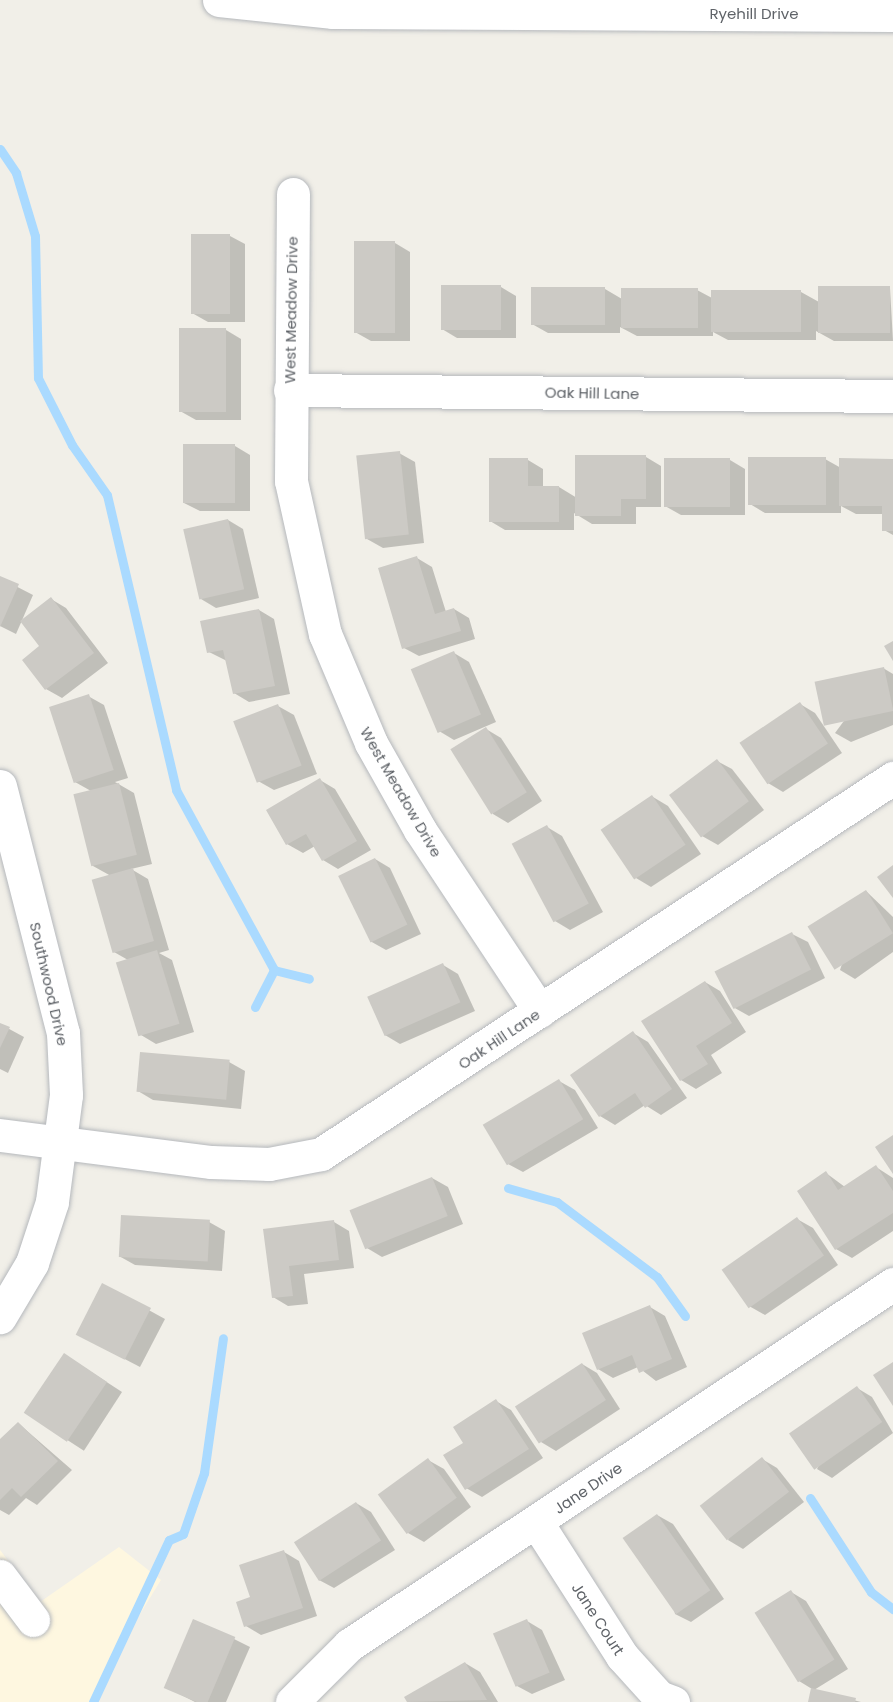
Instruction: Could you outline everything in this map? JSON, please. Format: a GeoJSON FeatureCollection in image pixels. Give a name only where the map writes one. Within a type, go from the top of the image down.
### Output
{"type":"FeatureCollection","features":[{"type":"Feature","properties":{"kind":"street","name":"Ryehill Drive"},"geometry":{"type":"LineString","coordinates":[[219,0],[324,12],[893,15]]}},
{"type":"Feature","properties":{"kind":"street","name":"West Meadow Drive"},"geometry":{"type":"LineString","coordinates":[[293,194],[291,481],[306,565],[345,686],[420,830],[540,1011]]}},
{"type":"Feature","properties":{"kind":"street","name":"Oak Hill Lane"},"geometry":{"type":"LineString","coordinates":[[290,390],[893,396]]}},
{"type":"Feature","properties":{"kind":"street","name":"Oak Hill Lane"},"geometry":{"type":"LineString","coordinates":[[0,1135],[211,1162],[269,1164],[321,1154],[893,778]]}},
{"type":"Feature","properties":{"kind":"street","name":"Southwood Drive"},"geometry":{"type":"LineString","coordinates":[[0,786],[63,1033],[62,1143],[52,1202],[32,1263],[0,1317]]}},
{"type":"Feature","properties":{"kind":"street","name":"Jane Drive"},"geometry":{"type":"LineString","coordinates":[[292,1702],[349,1645],[537,1523],[893,1284]]}},
{"type":"Feature","properties":{"kind":"street","name":"Jane Court"},"geometry":{"type":"LineString","coordinates":[[537,1523],[622,1656],[659,1697],[673,1702]]}},
{"type":"Feature","properties":{"kind":"street"},"geometry":{"type":"LineString","coordinates":[[0,1576],[33,1620]]}},
{"type":"Feature","properties":{"kind":"shaded area"},"geometry":{"type":"Polygon","coordinates":[[[119,1547],[161,1580],[103,1674],[93,1702],[0,1702],[0,1550],[40,1602],[119,1547]]]}},
{"type":"Feature","properties":{"kind":"building"},"geometry":{"type":"Polygon","coordinates":[[[191,234],[230,234],[230,314],[191,314],[191,234]]]}},
{"type":"Feature","properties":{"kind":"building"},"geometry":{"type":"Polygon","coordinates":[[[354,241],[395,241],[395,333],[354,333],[354,241]]]}},
{"type":"Feature","properties":{"kind":"building"},"geometry":{"type":"Polygon","coordinates":[[[441,285],[501,285],[501,330],[441,330],[441,285]]]}},
{"type":"Feature","properties":{"kind":"building"},"geometry":{"type":"Polygon","coordinates":[[[818,286],[890,286],[890,333],[818,333],[818,286]]]}},
{"type":"Feature","properties":{"kind":"building"},"geometry":{"type":"Polygon","coordinates":[[[531,287],[605,287],[605,325],[531,325],[531,287]]]}},
{"type":"Feature","properties":{"kind":"building"},"geometry":{"type":"Polygon","coordinates":[[[621,288],[698,288],[698,328],[621,328],[621,288]]]}},
{"type":"Feature","properties":{"kind":"building"},"geometry":{"type":"Polygon","coordinates":[[[711,290],[801,290],[801,332],[711,332],[711,290]]]}},
{"type":"Feature","properties":{"kind":"building"},"geometry":{"type":"Polygon","coordinates":[[[179,328],[226,328],[226,412],[179,412],[179,328]]]}},
{"type":"Feature","properties":{"kind":"building"},"geometry":{"type":"Polygon","coordinates":[[[183,444],[235,444],[235,503],[183,503],[183,444]]]}},
{"type":"Feature","properties":{"kind":"building"},"geometry":{"type":"Polygon","coordinates":[[[400,451],[409,535],[365,539],[356,456],[400,451]]]}},
{"type":"Feature","properties":{"kind":"building"},"geometry":{"type":"Polygon","coordinates":[[[575,455],[646,455],[646,499],[621,499],[621,516],[575,516],[575,455]]]}},
{"type":"Feature","properties":{"kind":"building"},"geometry":{"type":"Polygon","coordinates":[[[748,457],[826,457],[826,505],[748,505],[748,457]]]}},
{"type":"Feature","properties":{"kind":"building"},"geometry":{"type":"Polygon","coordinates":[[[489,458],[528,458],[528,486],[559,486],[559,522],[489,522],[489,458]]]}},
{"type":"Feature","properties":{"kind":"building"},"geometry":{"type":"Polygon","coordinates":[[[664,458],[730,458],[730,507],[664,507],[664,458]]]}},
{"type":"Feature","properties":{"kind":"building"},"geometry":{"type":"Polygon","coordinates":[[[839,458],[893,459],[893,531],[882,531],[882,506],[839,506],[839,458]]]}},
{"type":"Feature","properties":{"kind":"building"},"geometry":{"type":"Polygon","coordinates":[[[228,519],[244,589],[199,600],[183,529],[228,519]]]}},
{"type":"Feature","properties":{"kind":"building"},"geometry":{"type":"Polygon","coordinates":[[[417,556],[435,614],[454,608],[461,631],[402,649],[378,568],[417,556]]]}},
{"type":"Feature","properties":{"kind":"building"},"geometry":{"type":"Polygon","coordinates":[[[0,576],[19,584],[0,627],[0,576]]]}},
{"type":"Feature","properties":{"kind":"building"},"geometry":{"type":"Polygon","coordinates":[[[51,597],[94,653],[45,690],[22,660],[39,646],[20,621],[51,597]]]}},
{"type":"Feature","properties":{"kind":"building"},"geometry":{"type":"Polygon","coordinates":[[[259,609],[275,686],[233,694],[223,650],[207,653],[200,621],[259,609]]]}},
{"type":"Feature","properties":{"kind":"building"},"geometry":{"type":"Polygon","coordinates":[[[893,641],[893,661],[884,646],[893,641]]]}},
{"type":"Feature","properties":{"kind":"building"},"geometry":{"type":"Polygon","coordinates":[[[454,651],[481,715],[438,733],[411,669],[454,651]]]}},
{"type":"Feature","properties":{"kind":"building"},"geometry":{"type":"Polygon","coordinates":[[[884,667],[893,711],[824,726],[815,682],[884,667]]]}},
{"type":"Feature","properties":{"kind":"building"},"geometry":{"type":"Polygon","coordinates":[[[89,694],[114,770],[74,783],[49,707],[89,694]]]}},
{"type":"Feature","properties":{"kind":"building"},"geometry":{"type":"Polygon","coordinates":[[[800,702],[828,743],[767,784],[739,743],[800,702]]]}},
{"type":"Feature","properties":{"kind":"building"},"geometry":{"type":"Polygon","coordinates":[[[278,704],[302,766],[257,783],[233,721],[278,704]]]}},
{"type":"Feature","properties":{"kind":"building"},"geometry":{"type":"Polygon","coordinates":[[[486,727],[527,792],[491,815],[450,749],[486,727]]]}},
{"type":"Feature","properties":{"kind":"building"},"geometry":{"type":"Polygon","coordinates":[[[717,759],[749,801],[701,837],[669,795],[717,759]]]}},
{"type":"Feature","properties":{"kind":"building"},"geometry":{"type":"Polygon","coordinates":[[[320,778],[357,841],[322,861],[306,834],[286,845],[266,810],[320,778]]]}},
{"type":"Feature","properties":{"kind":"building"},"geometry":{"type":"Polygon","coordinates":[[[119,783],[137,855],[91,866],[73,794],[119,783]]]}},
{"type":"Feature","properties":{"kind":"building"},"geometry":{"type":"Polygon","coordinates":[[[652,795],[686,845],[634,879],[601,830],[652,795]]]}},
{"type":"Feature","properties":{"kind":"building"},"geometry":{"type":"Polygon","coordinates":[[[547,825],[589,904],[553,922],[512,844],[547,825]]]}},
{"type":"Feature","properties":{"kind":"building"},"geometry":{"type":"Polygon","coordinates":[[[375,858],[407,925],[371,942],[338,876],[375,858]]]}},
{"type":"Feature","properties":{"kind":"building"},"geometry":{"type":"Polygon","coordinates":[[[893,865],[893,898],[877,877],[893,865]]]}},
{"type":"Feature","properties":{"kind":"building"},"geometry":{"type":"Polygon","coordinates":[[[133,868],[154,941],[113,953],[92,880],[133,868]]]}},
{"type":"Feature","properties":{"kind":"building"},"geometry":{"type":"Polygon","coordinates":[[[866,890],[893,933],[835,970],[807,927],[866,890]]]}},
{"type":"Feature","properties":{"kind":"building"},"geometry":{"type":"Polygon","coordinates":[[[792,932],[811,969],[734,1009],[714,971],[792,932]]]}},
{"type":"Feature","properties":{"kind":"building"},"geometry":{"type":"Polygon","coordinates":[[[157,950],[180,1024],[138,1036],[116,963],[157,950]]]}},
{"type":"Feature","properties":{"kind":"building"},"geometry":{"type":"Polygon","coordinates":[[[443,963],[460,1002],[385,1036],[367,997],[443,963]]]}},
{"type":"Feature","properties":{"kind":"building"},"geometry":{"type":"Polygon","coordinates":[[[705,981],[732,1023],[696,1046],[708,1064],[680,1081],[641,1021],[705,981]]]}},
{"type":"Feature","properties":{"kind":"building"},"geometry":{"type":"Polygon","coordinates":[[[0,1023],[10,1027],[0,1048],[0,1023]]]}},
{"type":"Feature","properties":{"kind":"building"},"geometry":{"type":"Polygon","coordinates":[[[633,1031],[672,1089],[645,1108],[635,1093],[599,1117],[570,1075],[633,1031]]]}},
{"type":"Feature","properties":{"kind":"building"},"geometry":{"type":"Polygon","coordinates":[[[140,1052],[230,1060],[226,1100],[137,1092],[140,1052]]]}},
{"type":"Feature","properties":{"kind":"building"},"geometry":{"type":"Polygon","coordinates":[[[559,1079],[583,1119],[507,1165],[483,1125],[559,1079]]]}},
{"type":"Feature","properties":{"kind":"building"},"geometry":{"type":"Polygon","coordinates":[[[893,1135],[893,1174],[875,1147],[893,1135]]]}},
{"type":"Feature","properties":{"kind":"building"},"geometry":{"type":"Polygon","coordinates":[[[876,1165],[893,1191],[893,1213],[835,1250],[797,1191],[826,1171],[838,1190],[876,1165]]]}},
{"type":"Feature","properties":{"kind":"building"},"geometry":{"type":"Polygon","coordinates":[[[432,1177],[448,1216],[365,1249],[349,1210],[432,1177]]]}},
{"type":"Feature","properties":{"kind":"building"},"geometry":{"type":"Polygon","coordinates":[[[121,1215],[210,1220],[208,1262],[119,1257],[121,1215]]]}},
{"type":"Feature","properties":{"kind":"building"},"geometry":{"type":"Polygon","coordinates":[[[797,1217],[824,1256],[749,1308],[722,1270],[797,1217]]]}},
{"type":"Feature","properties":{"kind":"building"},"geometry":{"type":"Polygon","coordinates":[[[334,1220],[339,1260],[289,1266],[293,1296],[272,1298],[263,1229],[334,1220]]]}},
{"type":"Feature","properties":{"kind":"building"},"geometry":{"type":"Polygon","coordinates":[[[102,1283],[151,1308],[125,1360],[76,1335],[102,1283]]]}},
{"type":"Feature","properties":{"kind":"building"},"geometry":{"type":"Polygon","coordinates":[[[650,1305],[672,1359],[639,1373],[632,1355],[597,1370],[582,1333],[650,1305]]]}},
{"type":"Feature","properties":{"kind":"building"},"geometry":{"type":"Polygon","coordinates":[[[64,1353],[107,1382],[67,1442],[24,1413],[64,1353]]]}},
{"type":"Feature","properties":{"kind":"building"},"geometry":{"type":"Polygon","coordinates":[[[893,1362],[893,1406],[873,1375],[893,1362]]]}},
{"type":"Feature","properties":{"kind":"building"},"geometry":{"type":"Polygon","coordinates":[[[582,1363],[606,1400],[539,1443],[515,1407],[582,1363]]]}},
{"type":"Feature","properties":{"kind":"building"},"geometry":{"type":"Polygon","coordinates":[[[857,1386],[882,1422],[814,1470],[789,1434],[857,1386]]]}},
{"type":"Feature","properties":{"kind":"building"},"geometry":{"type":"Polygon","coordinates":[[[496,1399],[529,1449],[465,1490],[443,1455],[463,1443],[453,1427],[496,1399]]]}},
{"type":"Feature","properties":{"kind":"building"},"geometry":{"type":"Polygon","coordinates":[[[18,1422],[58,1461],[21,1497],[12,1488],[0,1500],[0,1439],[18,1422]]]}},
{"type":"Feature","properties":{"kind":"building"},"geometry":{"type":"Polygon","coordinates":[[[762,1457],[789,1492],[727,1540],[700,1506],[762,1457]]]}},
{"type":"Feature","properties":{"kind":"building"},"geometry":{"type":"Polygon","coordinates":[[[428,1458],[457,1498],[407,1534],[378,1494],[428,1458]]]}},
{"type":"Feature","properties":{"kind":"building"},"geometry":{"type":"Polygon","coordinates":[[[356,1502],[381,1541],[319,1581],[294,1542],[356,1502]]]}},
{"type":"Feature","properties":{"kind":"building"},"geometry":{"type":"Polygon","coordinates":[[[657,1514],[710,1590],[676,1614],[623,1538],[657,1514]]]}},
{"type":"Feature","properties":{"kind":"building"},"geometry":{"type":"Polygon","coordinates":[[[284,1550],[303,1608],[244,1627],[236,1602],[250,1597],[239,1565],[284,1550]]]}},
{"type":"Feature","properties":{"kind":"building"},"geometry":{"type":"Polygon","coordinates":[[[791,1590],[834,1660],[798,1682],[755,1613],[791,1590]]]}},
{"type":"Feature","properties":{"kind":"building"},"geometry":{"type":"Polygon","coordinates":[[[193,1619],[235,1637],[208,1702],[197,1702],[164,1688],[193,1619]]]}},
{"type":"Feature","properties":{"kind":"building"},"geometry":{"type":"Polygon","coordinates":[[[527,1619],[550,1672],[516,1687],[493,1633],[527,1619]]]}},
{"type":"Feature","properties":{"kind":"building"},"geometry":{"type":"Polygon","coordinates":[[[465,1662],[487,1700],[407,1702],[404,1697],[465,1662]]]}},
{"type":"Feature","properties":{"kind":"building"},"geometry":{"type":"Polygon","coordinates":[[[811,1688],[856,1698],[855,1702],[808,1702],[811,1688]]]}},
{"type":"Feature","properties":{"kind":"waterway"},"geometry":{"type":"LineString","coordinates":[[0,149],[16,173],[35,236],[38,378],[72,445],[107,495],[176,790],[274,970],[309,979]]}},
{"type":"Feature","properties":{"kind":"waterway"},"geometry":{"type":"LineString","coordinates":[[255,1007],[274,970]]}},
{"type":"Feature","properties":{"kind":"waterway"},"geometry":{"type":"LineString","coordinates":[[508,1188],[557,1202],[657,1277],[685,1316]]}},
{"type":"Feature","properties":{"kind":"waterway"},"geometry":{"type":"LineString","coordinates":[[93,1702],[169,1540],[183,1534],[204,1473],[223,1338]]}},
{"type":"Feature","properties":{"kind":"waterway"},"geometry":{"type":"LineString","coordinates":[[810,1498],[871,1592],[893,1609]]}}]}
